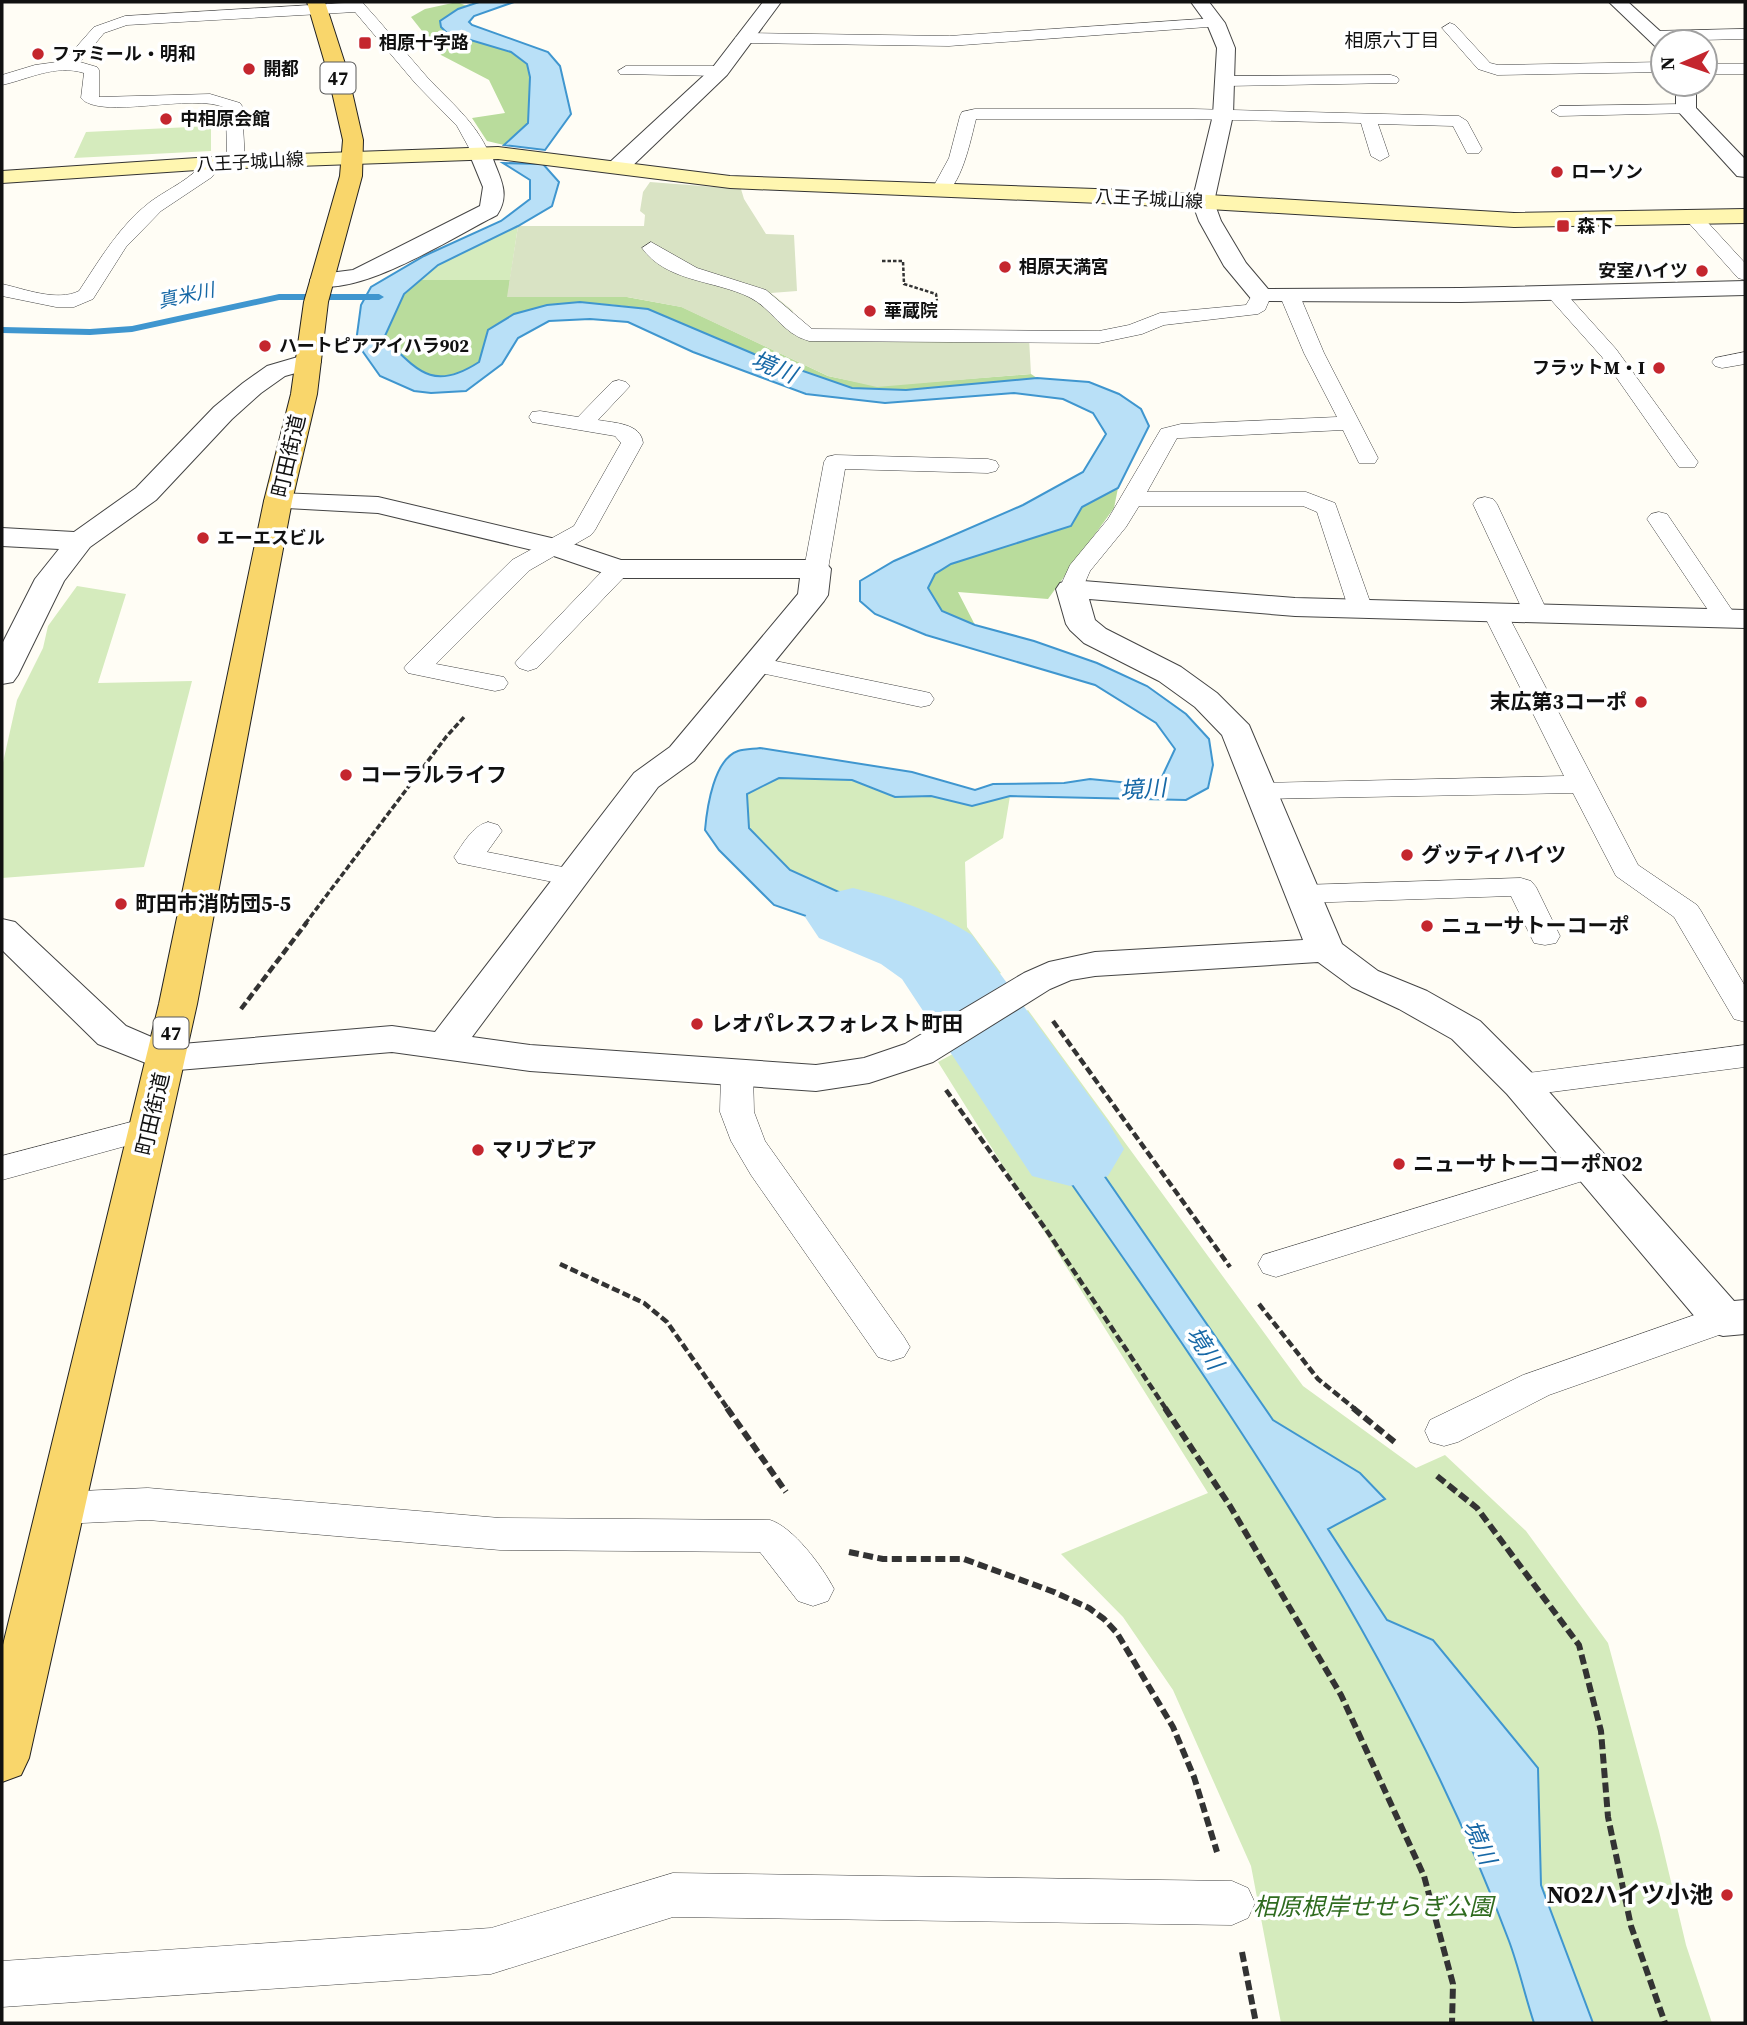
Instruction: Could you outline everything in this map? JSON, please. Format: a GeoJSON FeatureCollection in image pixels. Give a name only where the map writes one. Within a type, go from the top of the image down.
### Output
{"type":"FeatureCollection","features":[{"type":"Feature","properties":{"kind":"main road","name":"町田街道"},"geometry":{"type":"LineString","coordinates":[[4,1740],[166,1058],[278,501],[297,428],[319,290],[351,176],[353,140],[317,6]]}},
{"type":"Feature","properties":{"kind":"main road","name":"八王子城山線"},"geometry":{"type":"LineString","coordinates":[[3,179],[212,163],[489,153],[553,158],[730,181],[1203,202],[1514,220],[1745,216]]}},
{"type":"Feature","properties":{"kind":"street"},"geometry":{"type":"LineString","coordinates":[[618,167],[720,71],[772,2]]}},
{"type":"Feature","properties":{"kind":"street"},"geometry":{"type":"LineString","coordinates":[[1200,2],[1216,23],[1226,48],[1223,115],[1203,202],[1210,221],[1236,266],[1261,296],[1743,288]]}},
{"type":"Feature","properties":{"kind":"street"},"geometry":{"type":"LineString","coordinates":[[1618,2],[1649,31]]}},
{"type":"Feature","properties":{"kind":"street"},"geometry":{"type":"LineString","coordinates":[[1686,98],[1686,109],[1745,171]]}},
{"type":"Feature","properties":{"kind":"street"},"geometry":{"type":"LineString","coordinates":[[319,290],[358,276],[489,210],[495,199],[495,184],[489,153]]}},
{"type":"Feature","properties":{"kind":"street"},"geometry":{"type":"LineString","coordinates":[[2,675],[50,579],[80,541],[146,494],[223,413],[252,388],[276,371],[308,362]]}},
{"type":"Feature","properties":{"kind":"street"},"geometry":{"type":"LineString","coordinates":[[278,501],[378,505],[554,547],[618,569],[816,569],[813,595],[682,754],[646,780],[446,1045]]}},
{"type":"Feature","properties":{"kind":"street"},"geometry":{"type":"LineString","coordinates":[[2,537],[80,541]]}},
{"type":"Feature","properties":{"kind":"street"},"geometry":{"type":"LineString","coordinates":[[1734,1318],[1592,1166],[1521,1085],[1466,1030],[1413,1000],[1365,979],[1326,950],[1237,732],[1206,700],[1170,674],[1095,636],[1081,624],[1072,589],[1361,610],[1735,617]]}},
{"type":"Feature","properties":{"kind":"street"},"geometry":{"type":"LineString","coordinates":[[2,930],[112,1035],[166,1058],[379,1039],[446,1045],[530,1058],[816,1078],[869,1070],[926,1049],[1030,985],[1062,970],[1095,964],[1326,950]]}},
{"type":"Feature","properties":{"kind":"lane"},"geometry":{"type":"LineString","coordinates":[[132,20],[144,2]]}},
{"type":"Feature","properties":{"kind":"lane"},"geometry":{"type":"LineString","coordinates":[[69,65],[99,30],[132,20],[357,4],[424,83],[489,153]]}},
{"type":"Feature","properties":{"kind":"lane"},"geometry":{"type":"LineString","coordinates":[[743,38],[949,41],[1216,23]]}},
{"type":"Feature","properties":{"kind":"lane"},"geometry":{"type":"LineString","coordinates":[[1450,28],[1484,66],[1497,70],[1649,67]]}},
{"type":"Feature","properties":{"kind":"lane"},"geometry":{"type":"LineString","coordinates":[[1719,36],[1745,34]]}},
{"type":"Feature","properties":{"kind":"lane"},"geometry":{"type":"LineString","coordinates":[[7,74],[69,65],[91,71],[93,75],[89,98],[95,102],[208,98],[229,101],[234,106],[236,162]]}},
{"type":"Feature","properties":{"kind":"lane"},"geometry":{"type":"LineString","coordinates":[[1719,69],[1745,69]]}},
{"type":"Feature","properties":{"kind":"lane"},"geometry":{"type":"LineString","coordinates":[[626,72],[720,71]]}},
{"type":"Feature","properties":{"kind":"lane"},"geometry":{"type":"LineString","coordinates":[[1225,81],[1391,80]]}},
{"type":"Feature","properties":{"kind":"lane"},"geometry":{"type":"LineString","coordinates":[[1559,111],[1686,109]]}},
{"type":"Feature","properties":{"kind":"lane"},"geometry":{"type":"LineString","coordinates":[[940,191],[958,158],[968,116],[975,114],[1223,115],[1459,121],[1474,149]]}},
{"type":"Feature","properties":{"kind":"lane"},"geometry":{"type":"LineString","coordinates":[[1368,119],[1380,156]]}},
{"type":"Feature","properties":{"kind":"lane"},"geometry":{"type":"LineString","coordinates":[[2,290],[56,301],[74,300],[86,295],[119,244],[155,207],[205,173],[212,163]]}},
{"type":"Feature","properties":{"kind":"lane"},"geometry":{"type":"LineString","coordinates":[[1694,218],[1743,288]]}},
{"type":"Feature","properties":{"kind":"lane"},"geometry":{"type":"LineString","coordinates":[[650,248],[666,263],[681,270],[758,293],[773,303],[801,333],[809,335],[1099,337],[1135,330],[1160,319],[1245,312],[1258,306],[1261,296]]}},
{"type":"Feature","properties":{"kind":"lane"},"geometry":{"type":"LineString","coordinates":[[1554,292],[1609,353],[1686,462]]}},
{"type":"Feature","properties":{"kind":"lane"},"geometry":{"type":"LineString","coordinates":[[1290,296],[1314,353],[1367,458]]}},
{"type":"Feature","properties":{"kind":"lane"},"geometry":{"type":"LineString","coordinates":[[1722,362],[1745,358]]}},
{"type":"Feature","properties":{"kind":"lane"},"geometry":{"type":"LineString","coordinates":[[583,424],[619,386]]}},
{"type":"Feature","properties":{"kind":"lane"},"geometry":{"type":"LineString","coordinates":[[399,687],[521,565],[583,530],[632,443],[628,434],[622,430],[540,417]]}},
{"type":"Feature","properties":{"kind":"lane"},"geometry":{"type":"LineString","coordinates":[[1072,589],[1079,570],[1118,522],[1169,434],[1351,422]]}},
{"type":"Feature","properties":{"kind":"lane"},"geometry":{"type":"LineString","coordinates":[[816,569],[835,462],[988,466]]}},
{"type":"Feature","properties":{"kind":"lane"},"geometry":{"type":"LineString","coordinates":[[1131,499],[1306,499],[1322,505],[1327,508],[1361,610]]}},
{"type":"Feature","properties":{"kind":"lane"},"geometry":{"type":"LineString","coordinates":[[1485,504],[1536,613]]}},
{"type":"Feature","properties":{"kind":"lane"},"geometry":{"type":"LineString","coordinates":[[1659,519],[1735,617]]}},
{"type":"Feature","properties":{"kind":"lane"},"geometry":{"type":"LineString","coordinates":[[528,663],[618,569]]}},
{"type":"Feature","properties":{"kind":"lane"},"geometry":{"type":"LineString","coordinates":[[1495,613],[1626,870],[1686,911],[1745,1012]]}},
{"type":"Feature","properties":{"kind":"lane"},"geometry":{"type":"LineString","coordinates":[[756,665],[921,699]]}},
{"type":"Feature","properties":{"kind":"lane"},"geometry":{"type":"LineString","coordinates":[[417,668],[495,683]]}},
{"type":"Feature","properties":{"kind":"lane"},"geometry":{"type":"LineString","coordinates":[[1262,791],[1583,784]]}},
{"type":"Feature","properties":{"kind":"lane"},"geometry":{"type":"LineString","coordinates":[[488,831],[468,857],[573,877]]}},
{"type":"Feature","properties":{"kind":"lane"},"geometry":{"type":"LineString","coordinates":[[1303,894],[1521,887],[1545,936]]}},
{"type":"Feature","properties":{"kind":"lane"},"geometry":{"type":"LineString","coordinates":[[1521,1085],[1745,1056]]}},
{"type":"Feature","properties":{"kind":"lane"},"geometry":{"type":"LineString","coordinates":[[737,1073],[737,1112],[748,1141],[763,1167],[891,1347]]}},
{"type":"Feature","properties":{"kind":"lane"},"geometry":{"type":"LineString","coordinates":[[2,1168],[150,1128]]}},
{"type":"Feature","properties":{"kind":"lane"},"geometry":{"type":"LineString","coordinates":[[1276,1264],[1592,1166]]}},
{"type":"Feature","properties":{"kind":"lane"},"geometry":{"type":"LineString","coordinates":[[1444,1431],[1536,1385],[1734,1318]]}},
{"type":"Feature","properties":{"kind":"lane"},"geometry":{"type":"LineString","coordinates":[[60,1508],[148,1504],[500,1534],[770,1536],[813,1589]]}},
{"type":"Feature","properties":{"kind":"lane"},"geometry":{"type":"LineString","coordinates":[[2,1984],[491,1951],[673,1895],[1232,1903]]}},
{"type":"Feature","properties":{"kind":"path"},"geometry":{"type":"LineString","coordinates":[[882,261],[903,261],[904,284],[936,294],[937,305]]}},
{"type":"Feature","properties":{"kind":"path"},"geometry":{"type":"LineString","coordinates":[[226,1053],[236,1016],[446,737],[495,683]]}},
{"type":"Feature","properties":{"kind":"path"},"geometry":{"type":"LineString","coordinates":[[1030,985],[1233,1271]]}},
{"type":"Feature","properties":{"kind":"path"},"geometry":{"type":"LineString","coordinates":[[926,1049],[1230,1506],[1341,1695],[1423,1876],[1453,1984],[1452,2023]]}},
{"type":"Feature","properties":{"kind":"path"},"geometry":{"type":"LineString","coordinates":[[560,1264],[644,1303],[667,1322],[793,1502]]}},
{"type":"Feature","properties":{"kind":"path"},"geometry":{"type":"LineString","coordinates":[[1250,1293],[1318,1380],[1403,1448]]}},
{"type":"Feature","properties":{"kind":"path"},"geometry":{"type":"LineString","coordinates":[[1434,1474],[1477,1508],[1578,1645],[1601,1731],[1608,1816],[1631,1926],[1665,2023]]}},
{"type":"Feature","properties":{"kind":"path"},"geometry":{"type":"LineString","coordinates":[[847,1551],[883,1559],[964,1559],[1054,1592],[1089,1608],[1117,1633],[1173,1727],[1194,1777],[1232,1903],[1255,2023]]}},
{"type":"Feature","properties":{"kind":"green space"},"geometry":{"type":"Polygon","coordinates":[[[457,2],[467,6],[458,9],[483,43],[511,52],[527,64],[530,77],[528,123],[504,145],[487,141],[472,118],[505,113],[489,80],[441,55],[411,17],[425,9],[457,2]]]}},
{"type":"Feature","properties":{"kind":"green space"},"geometry":{"type":"Polygon","coordinates":[[[211,126],[211,151],[74,158],[86,132],[211,126]]]}},
{"type":"Feature","properties":{"kind":"green space"},"geometry":{"type":"Polygon","coordinates":[[[650,182],[741,189],[744,199],[766,234],[794,235],[797,291],[771,293],[793,311],[794,327],[803,334],[1029,338],[1031,374],[877,387],[828,376],[681,307],[627,297],[507,297],[518,226],[644,226],[645,215],[640,211],[643,192],[650,182]]]}},
{"type":"Feature","properties":{"kind":"green space"},"geometry":{"type":"Polygon","coordinates":[[[518,226],[510,280],[420,280],[438,265],[518,226]]]}},
{"type":"Feature","properties":{"kind":"green space"},"geometry":{"type":"Polygon","coordinates":[[[420,280],[510,280],[508,297],[627,297],[682,307],[828,376],[877,386],[1031,374],[1037,378],[906,390],[852,388],[754,354],[648,309],[580,302],[547,305],[488,330],[479,362],[450,376],[438,376],[417,368],[384,338],[404,294],[420,280]]]}},
{"type":"Feature","properties":{"kind":"green space"},"geometry":{"type":"Polygon","coordinates":[[[1118,488],[1114,508],[1048,599],[958,592],[975,625],[942,611],[928,588],[935,574],[951,564],[1070,526],[1082,507],[1118,488]]]}},
{"type":"Feature","properties":{"kind":"green space"},"geometry":{"type":"Polygon","coordinates":[[[77,586],[126,594],[98,683],[192,681],[144,867],[2,878],[2,767],[17,700],[43,648],[48,626],[77,586]]]}},
{"type":"Feature","properties":{"kind":"green space"},"geometry":{"type":"Polygon","coordinates":[[[778,778],[852,780],[895,797],[931,796],[972,806],[1010,796],[1003,838],[965,862],[967,927],[1001,973],[980,985],[923,930],[790,870],[749,828],[747,794],[778,778]]]}},
{"type":"Feature","properties":{"kind":"green space"},"geometry":{"type":"Polygon","coordinates":[[[1028,1010],[1303,1386],[1416,1468],[1445,1455],[1526,1531],[1608,1643],[1659,1831],[1686,1945],[1712,2023],[1593,2023],[1541,1885],[1537,1768],[1433,1640],[1387,1620],[1328,1529],[1385,1499],[1360,1473],[1273,1420],[1001,1026],[1028,1010]]]}},
{"type":"Feature","properties":{"kind":"green space","name":"相原根岸せせらぎ公園"},"geometry":{"type":"Polygon","coordinates":[[[973,1043],[1198,1367],[1270,1476],[1338,1588],[1401,1702],[1459,1820],[1509,1941],[1534,2023],[1281,2023],[1251,1866],[1173,1690],[1123,1617],[1061,1554],[1208,1493],[938,1062],[973,1043]]]}},
{"type":"Feature","properties":{"kind":"water"},"geometry":{"type":"Polygon","coordinates":[[[479,2],[514,2],[474,16],[469,22],[472,25],[548,52],[560,66],[571,114],[545,150],[504,145],[528,123],[530,77],[527,64],[511,52],[447,33],[441,27],[440,21],[458,9],[479,2]]]}},
{"type":"Feature","properties":{"kind":"water"},"geometry":{"type":"Polygon","coordinates":[[[503,163],[543,164],[559,182],[552,206],[518,226],[438,265],[404,294],[384,338],[407,360],[427,374],[450,376],[479,362],[488,330],[514,314],[547,305],[580,302],[648,309],[754,354],[852,388],[906,390],[1037,378],[1089,382],[1119,394],[1141,409],[1149,426],[1118,488],[1082,507],[1071,526],[951,564],[935,574],[928,588],[942,611],[975,625],[1034,641],[1097,663],[1147,686],[1186,714],[1209,739],[1213,765],[1208,788],[1186,800],[1010,796],[972,806],[931,796],[895,797],[852,780],[779,778],[747,794],[749,828],[790,870],[923,930],[980,985],[947,1003],[916,954],[774,905],[719,850],[705,830],[710,797],[718,773],[730,756],[738,751],[760,748],[912,772],[975,790],[993,784],[1064,783],[1090,779],[1140,784],[1160,781],[1175,749],[1156,723],[1095,685],[926,635],[875,614],[860,601],[860,581],[894,561],[1023,505],[1083,472],[1106,434],[1093,413],[1063,399],[1014,393],[885,403],[806,394],[693,352],[628,322],[590,319],[549,321],[518,338],[502,364],[466,391],[414,391],[380,376],[356,342],[361,305],[371,287],[424,256],[501,221],[530,199],[530,180],[503,163]]]}},
{"type":"Feature","properties":{"kind":"water"},"geometry":{"type":"Polygon","coordinates":[[[1001,1026],[1273,1420],[1360,1473],[1385,1499],[1328,1529],[1387,1620],[1433,1640],[1538,1768],[1541,1885],[1593,2023],[1534,2023],[1509,1941],[1459,1820],[1401,1702],[1338,1588],[1269,1476],[1198,1367],[973,1043],[1001,1026]]]}},
{"type":"Feature","properties":{"kind":"waterway","name":"真米川"},"geometry":{"type":"LineString","coordinates":[[2,330],[90,332],[132,329],[279,297],[379,297]]}},
{"type":"Feature","properties":{"kind":"waterway","name":"境川"},"geometry":{"type":"LineString","coordinates":[[853,917],[916,943],[937,957],[1070,1149]]}},
{"type":"Feature","properties":{"kind":"place","name":"相原十字路"},"geometry":{"type":"Point","coordinates":[365,43]}},
{"type":"Feature","properties":{"kind":"place","name":"ファミール・明和"},"geometry":{"type":"Point","coordinates":[38,54]}},
{"type":"Feature","properties":{"kind":"place","name":"開都"},"geometry":{"type":"Point","coordinates":[249,69]}},
{"type":"Feature","properties":{"kind":"place","name":"中相原会館"},"geometry":{"type":"Point","coordinates":[166,119]}},
{"type":"Feature","properties":{"kind":"place","name":"ローソン"},"geometry":{"type":"Point","coordinates":[1557,172]}},
{"type":"Feature","properties":{"kind":"place","name":"森下"},"geometry":{"type":"Point","coordinates":[1563,226]}},
{"type":"Feature","properties":{"kind":"place","name":"相原天満宮"},"geometry":{"type":"Point","coordinates":[1005,267]}},
{"type":"Feature","properties":{"kind":"place","name":"安室ハイツ"},"geometry":{"type":"Point","coordinates":[1702,271]}},
{"type":"Feature","properties":{"kind":"place","name":"華蔵院"},"geometry":{"type":"Point","coordinates":[870,311]}},
{"type":"Feature","properties":{"kind":"place","name":"ハートピアアイハラ902"},"geometry":{"type":"Point","coordinates":[265,346]}},
{"type":"Feature","properties":{"kind":"place","name":"フラットM・I"},"geometry":{"type":"Point","coordinates":[1659,368]}},
{"type":"Feature","properties":{"kind":"place","name":"エーエスビル"},"geometry":{"type":"Point","coordinates":[203,538]}},
{"type":"Feature","properties":{"kind":"place","name":"末広第3コーポ"},"geometry":{"type":"Point","coordinates":[1641,702]}},
{"type":"Feature","properties":{"kind":"place","name":"コーラルライフ"},"geometry":{"type":"Point","coordinates":[346,775]}},
{"type":"Feature","properties":{"kind":"place","name":"グッティハイツ"},"geometry":{"type":"Point","coordinates":[1407,855]}},
{"type":"Feature","properties":{"kind":"place","name":"町田市消防団5-5"},"geometry":{"type":"Point","coordinates":[121,904]}},
{"type":"Feature","properties":{"kind":"place","name":"ニューサトーコーポ"},"geometry":{"type":"Point","coordinates":[1427,926]}},
{"type":"Feature","properties":{"kind":"place","name":"レオパレスフォレスト町田"},"geometry":{"type":"Point","coordinates":[697,1024]}},
{"type":"Feature","properties":{"kind":"place","name":"マリブピア"},"geometry":{"type":"Point","coordinates":[478,1150]}},
{"type":"Feature","properties":{"kind":"place","name":"ニューサトーコーポNO2"},"geometry":{"type":"Point","coordinates":[1399,1164]}},
{"type":"Feature","properties":{"kind":"place","name":"NO2ハイツ小池"},"geometry":{"type":"Point","coordinates":[1727,1895]}},
{"type":"Feature","properties":{"kind":"district","name":"相原六丁目"},"geometry":{"type":"Point","coordinates":[1392,40]}}]}
